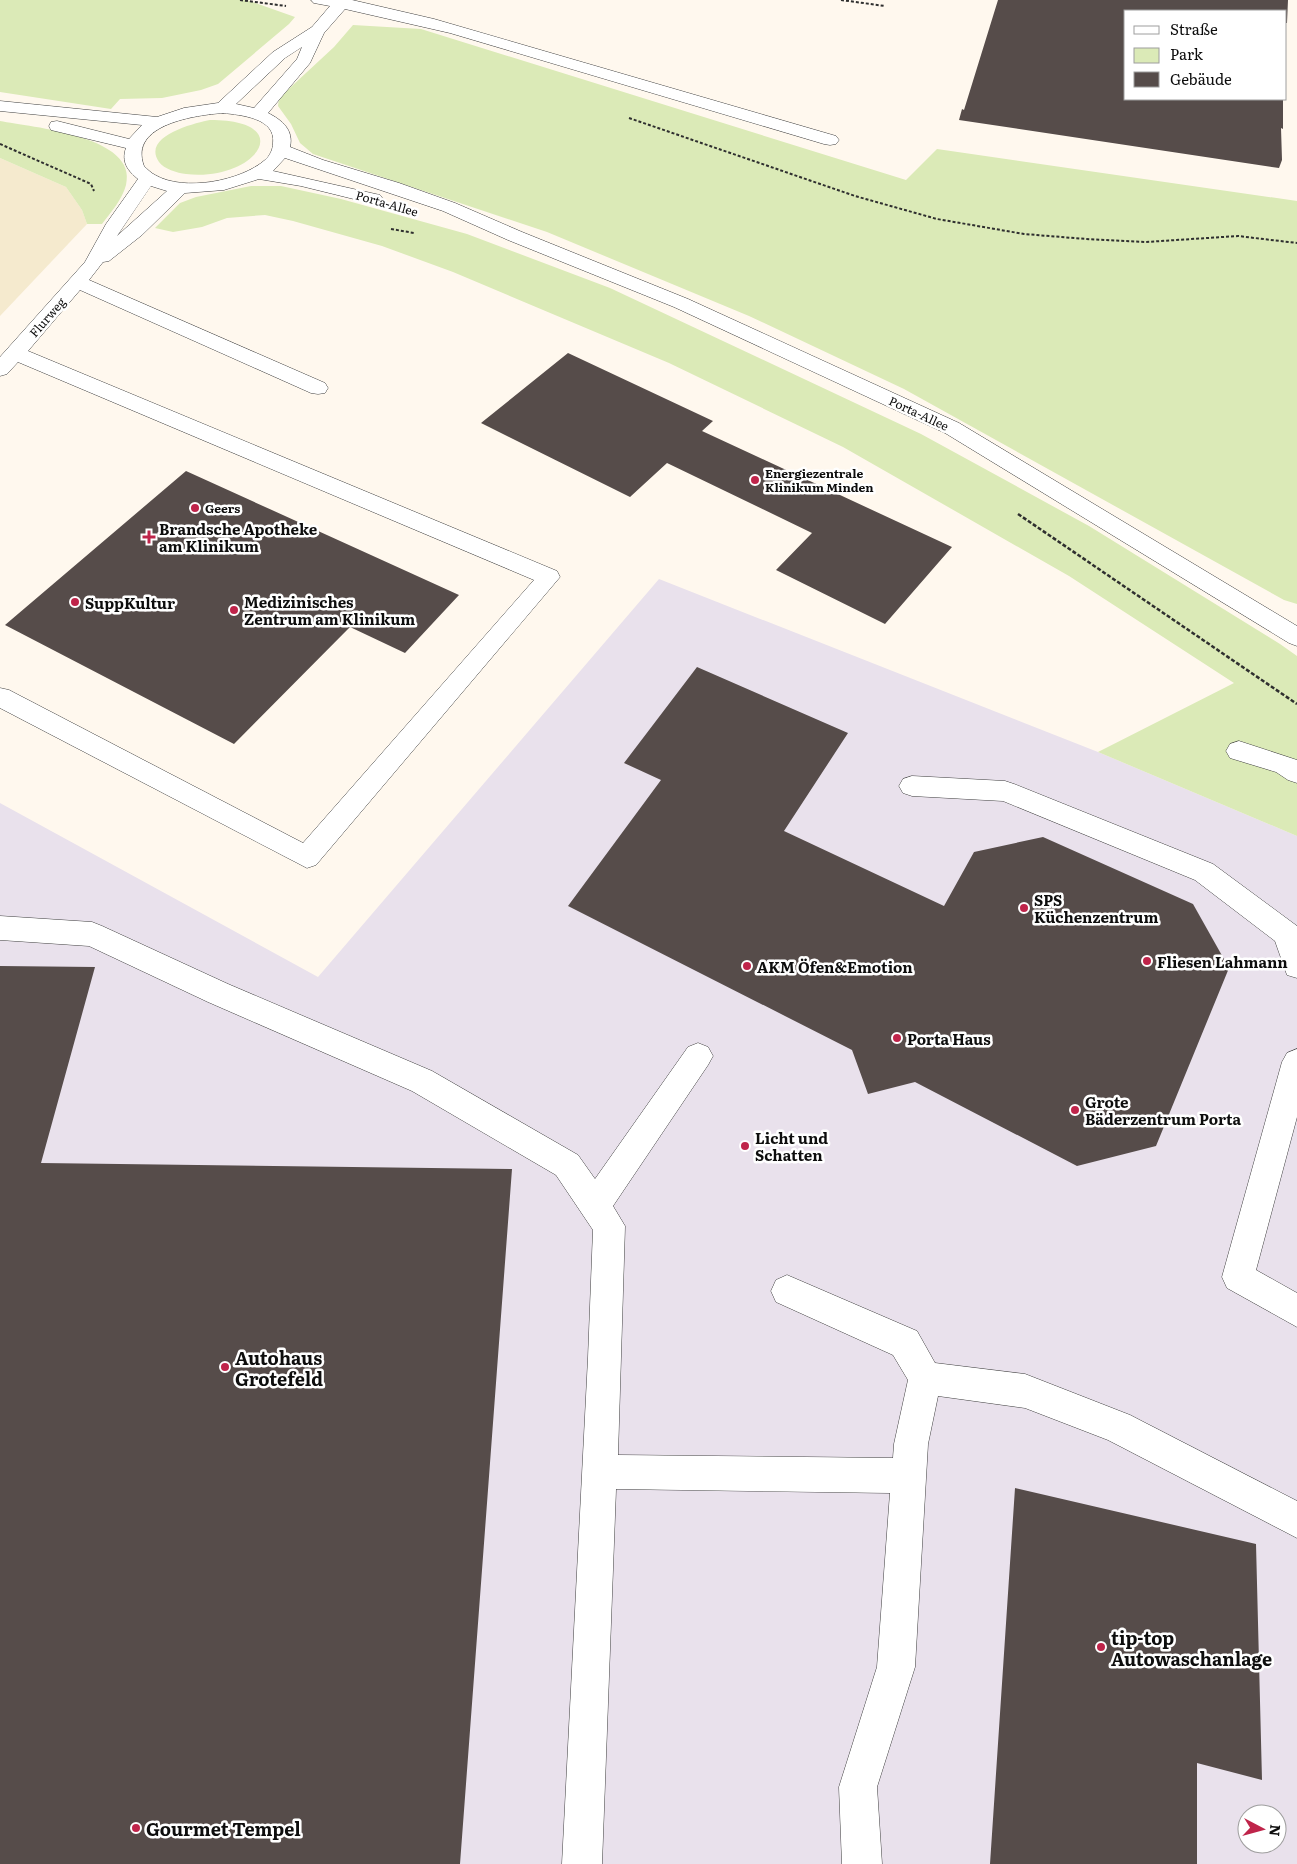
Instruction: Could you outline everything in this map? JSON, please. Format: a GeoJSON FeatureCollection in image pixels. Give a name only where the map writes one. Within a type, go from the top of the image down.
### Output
{"type":"FeatureCollection","features":[{"type":"Feature","properties":{"kind":"street"},"geometry":{"type":"LineString","coordinates":[[319,0],[343,2],[430,21],[830,140]]}},
{"type":"Feature","properties":{"kind":"street"},"geometry":{"type":"LineString","coordinates":[[223,108],[279,55],[318,30],[343,2]]}},
{"type":"Feature","properties":{"kind":"street"},"geometry":{"type":"LineString","coordinates":[[258,114],[304,60],[318,30]]}},
{"type":"Feature","properties":{"kind":"street"},"geometry":{"type":"LineString","coordinates":[[0,106],[160,122]]}},
{"type":"Feature","properties":{"kind":"street"},"geometry":{"type":"LineString","coordinates":[[223,108],[258,114],[271,121],[279,129],[283,139],[281,150],[273,162],[257,173],[240,180],[221,186],[181,188],[162,184],[148,178],[137,169],[132,157],[134,145],[148,129],[179,114],[223,108]]}},
{"type":"Feature","properties":{"kind":"street"},"geometry":{"type":"LineString","coordinates":[[0,111],[134,145]]}},
{"type":"Feature","properties":{"kind":"street","name":"Porta-Allee"},"geometry":{"type":"LineString","coordinates":[[281,150],[317,164],[449,207],[515,236],[681,303],[952,428],[1297,637]]}},
{"type":"Feature","properties":{"kind":"street","name":"Porta-Allee"},"geometry":{"type":"LineString","coordinates":[[257,173],[302,181],[515,236]]}},
{"type":"Feature","properties":{"kind":"street","name":"Flurweg"},"geometry":{"type":"LineString","coordinates":[[93,264],[114,224],[148,178]]}},
{"type":"Feature","properties":{"kind":"street","name":"Flurweg"},"geometry":{"type":"LineString","coordinates":[[8,361],[93,264],[136,231],[181,188]]}},
{"type":"Feature","properties":{"kind":"street"},"geometry":{"type":"LineString","coordinates":[[77,282],[318,388]]}},
{"type":"Feature","properties":{"kind":"street"},"geometry":{"type":"LineString","coordinates":[[0,697],[307,857],[548,577],[8,361]]}},
{"type":"Feature","properties":{"kind":"street"},"geometry":{"type":"LineString","coordinates":[[1239,751],[1284,764],[1297,773]]}},
{"type":"Feature","properties":{"kind":"street"},"geometry":{"type":"LineString","coordinates":[[912,786],[1005,791],[1204,872],[1287,934],[1297,966]]}},
{"type":"Feature","properties":{"kind":"street"},"geometry":{"type":"LineString","coordinates":[[0,928],[92,934],[218,993],[422,1081],[568,1165],[609,1226],[582,1864]]}},
{"type":"Feature","properties":{"kind":"street"},"geometry":{"type":"LineString","coordinates":[[595,1206],[698,1056]]}},
{"type":"Feature","properties":{"kind":"street"},"geometry":{"type":"LineString","coordinates":[[1297,1062],[1238,1277],[1297,1311]]}},
{"type":"Feature","properties":{"kind":"street"},"geometry":{"type":"LineString","coordinates":[[787,1291],[905,1343],[925,1378],[911,1444],[896,1667],[858,1787],[862,1864]]}},
{"type":"Feature","properties":{"kind":"street"},"geometry":{"type":"LineString","coordinates":[[925,1378],[1025,1391],[1118,1427],[1297,1520]]}},
{"type":"Feature","properties":{"kind":"street"},"geometry":{"type":"LineString","coordinates":[[600,1472],[909,1476]]}},
{"type":"Feature","properties":{"kind":"path"},"geometry":{"type":"LineString","coordinates":[[841,0],[885,6]]}},
{"type":"Feature","properties":{"kind":"path"},"geometry":{"type":"LineString","coordinates":[[0,144],[91,184],[102,205],[127,207]]}},
{"type":"Feature","properties":{"kind":"path"},"geometry":{"type":"LineString","coordinates":[[385,227],[414,233]]}},
{"type":"Feature","properties":{"kind":"path"},"geometry":{"type":"LineString","coordinates":[[1014,511],[1297,704]]}},
{"type":"Feature","properties":{"kind":"shaded area"},"geometry":{"type":"Polygon","coordinates":[[[0,158],[66,187],[82,210],[87,224],[0,316],[0,158]]]}},
{"type":"Feature","properties":{"kind":"shaded area"},"geometry":{"type":"Polygon","coordinates":[[[659,579],[1098,752],[1297,836],[1297,1864],[0,1864],[0,803],[318,977],[659,579]]]}},
{"type":"Feature","properties":{"kind":"green space"},"geometry":{"type":"Polygon","coordinates":[[[0,0],[247,0],[295,17],[218,84],[201,90],[162,98],[120,99],[111,109],[0,92],[0,0]]]}},
{"type":"Feature","properties":{"kind":"green space"},"geometry":{"type":"Polygon","coordinates":[[[353,25],[421,29],[906,180],[937,149],[1297,201],[1297,604],[1284,600],[904,389],[749,316],[547,232],[313,154],[300,143],[291,124],[278,106],[279,98],[334,47],[353,25]]]}},
{"type":"Feature","properties":{"kind":"green space"},"geometry":{"type":"Polygon","coordinates":[[[210,120],[238,123],[254,130],[260,139],[258,150],[248,160],[232,169],[211,174],[179,173],[167,169],[159,162],[155,153],[157,145],[163,138],[172,132],[210,120]]]}},
{"type":"Feature","properties":{"kind":"green space"},"geometry":{"type":"Polygon","coordinates":[[[0,121],[80,137],[100,145],[116,155],[126,168],[126,185],[119,201],[102,224],[87,224],[82,210],[66,187],[0,158],[0,121]]]}},
{"type":"Feature","properties":{"kind":"green space"},"geometry":{"type":"Polygon","coordinates":[[[251,186],[281,186],[341,199],[467,234],[610,288],[921,434],[1089,526],[1280,644],[1297,656],[1297,836],[1098,752],[1234,683],[1069,576],[843,447],[669,363],[453,272],[382,246],[265,215],[227,218],[202,227],[173,232],[155,228],[180,203],[196,197],[251,186]]]}},
{"type":"Feature","properties":{"kind":"building"},"geometry":{"type":"Polygon","coordinates":[[[998,0],[1288,0],[1287,23],[1287,10],[1124,10],[1124,100],[1283,100],[1283,129],[1281,128],[1282,160],[1279,168],[959,120],[962,109],[964,110],[998,0]]]}},
{"type":"Feature","properties":{"kind":"building","name":"Energiezentrale Klinikum Minden"},"geometry":{"type":"Polygon","coordinates":[[[568,353],[713,421],[702,431],[952,547],[885,624],[776,570],[812,533],[667,463],[630,497],[481,423],[568,353]]]}},
{"type":"Feature","properties":{"kind":"building","name":"Medizinisches Zentrum am Klinikum"},"geometry":{"type":"Polygon","coordinates":[[[186,471],[459,595],[405,653],[350,627],[234,744],[5,625],[186,471]]]}},
{"type":"Feature","properties":{"kind":"building"},"geometry":{"type":"Polygon","coordinates":[[[697,667],[848,733],[784,831],[944,906],[974,852],[1043,837],[1193,904],[1229,968],[1156,1146],[1077,1166],[915,1082],[868,1094],[852,1050],[568,906],[661,780],[624,763],[697,667]]]}},
{"type":"Feature","properties":{"kind":"building","name":"Autohaus Grotefeld"},"geometry":{"type":"Polygon","coordinates":[[[0,966],[95,967],[41,1163],[512,1169],[460,1864],[0,1864],[0,966]]]}},
{"type":"Feature","properties":{"kind":"building","name":"tip-top Autowaschanlage"},"geometry":{"type":"Polygon","coordinates":[[[1015,1488],[1256,1544],[1262,1780],[1197,1763],[1197,1864],[990,1864],[1015,1488]]]}},
{"type":"Feature","properties":{"kind":"place","name":"Energiezentrale Klinikum Minden"},"geometry":{"type":"Point","coordinates":[755,480]}},
{"type":"Feature","properties":{"kind":"place","name":"Geers"},"geometry":{"type":"Point","coordinates":[195,508]}},
{"type":"Feature","properties":{"kind":"place","name":"Brandsche Apotheke am Klinikum"},"geometry":{"type":"Point","coordinates":[149,537]}},
{"type":"Feature","properties":{"kind":"place","name":"SuppKultur"},"geometry":{"type":"Point","coordinates":[75,602]}},
{"type":"Feature","properties":{"kind":"place","name":"Medizinisches Zentrum am Klinikum"},"geometry":{"type":"Point","coordinates":[234,610]}},
{"type":"Feature","properties":{"kind":"place","name":"SPS Küchenzentrum"},"geometry":{"type":"Point","coordinates":[1024,908]}},
{"type":"Feature","properties":{"kind":"place","name":"Fliesen Lahmann"},"geometry":{"type":"Point","coordinates":[1147,961]}},
{"type":"Feature","properties":{"kind":"place","name":"AKM Öfen&Emotion"},"geometry":{"type":"Point","coordinates":[747,966]}},
{"type":"Feature","properties":{"kind":"place","name":"Porta Haus"},"geometry":{"type":"Point","coordinates":[897,1038]}},
{"type":"Feature","properties":{"kind":"place","name":"Grote Bäderzentrum Porta"},"geometry":{"type":"Point","coordinates":[1075,1110]}},
{"type":"Feature","properties":{"kind":"place","name":"Licht und Schatten"},"geometry":{"type":"Point","coordinates":[745,1146]}},
{"type":"Feature","properties":{"kind":"place","name":"Autohaus Grotefeld"},"geometry":{"type":"Point","coordinates":[225,1367]}},
{"type":"Feature","properties":{"kind":"place","name":"tip-top Autowaschanlage"},"geometry":{"type":"Point","coordinates":[1101,1647]}},
{"type":"Feature","properties":{"kind":"place","name":"Gourmet Tempel"},"geometry":{"type":"Point","coordinates":[136,1828]}}]}
